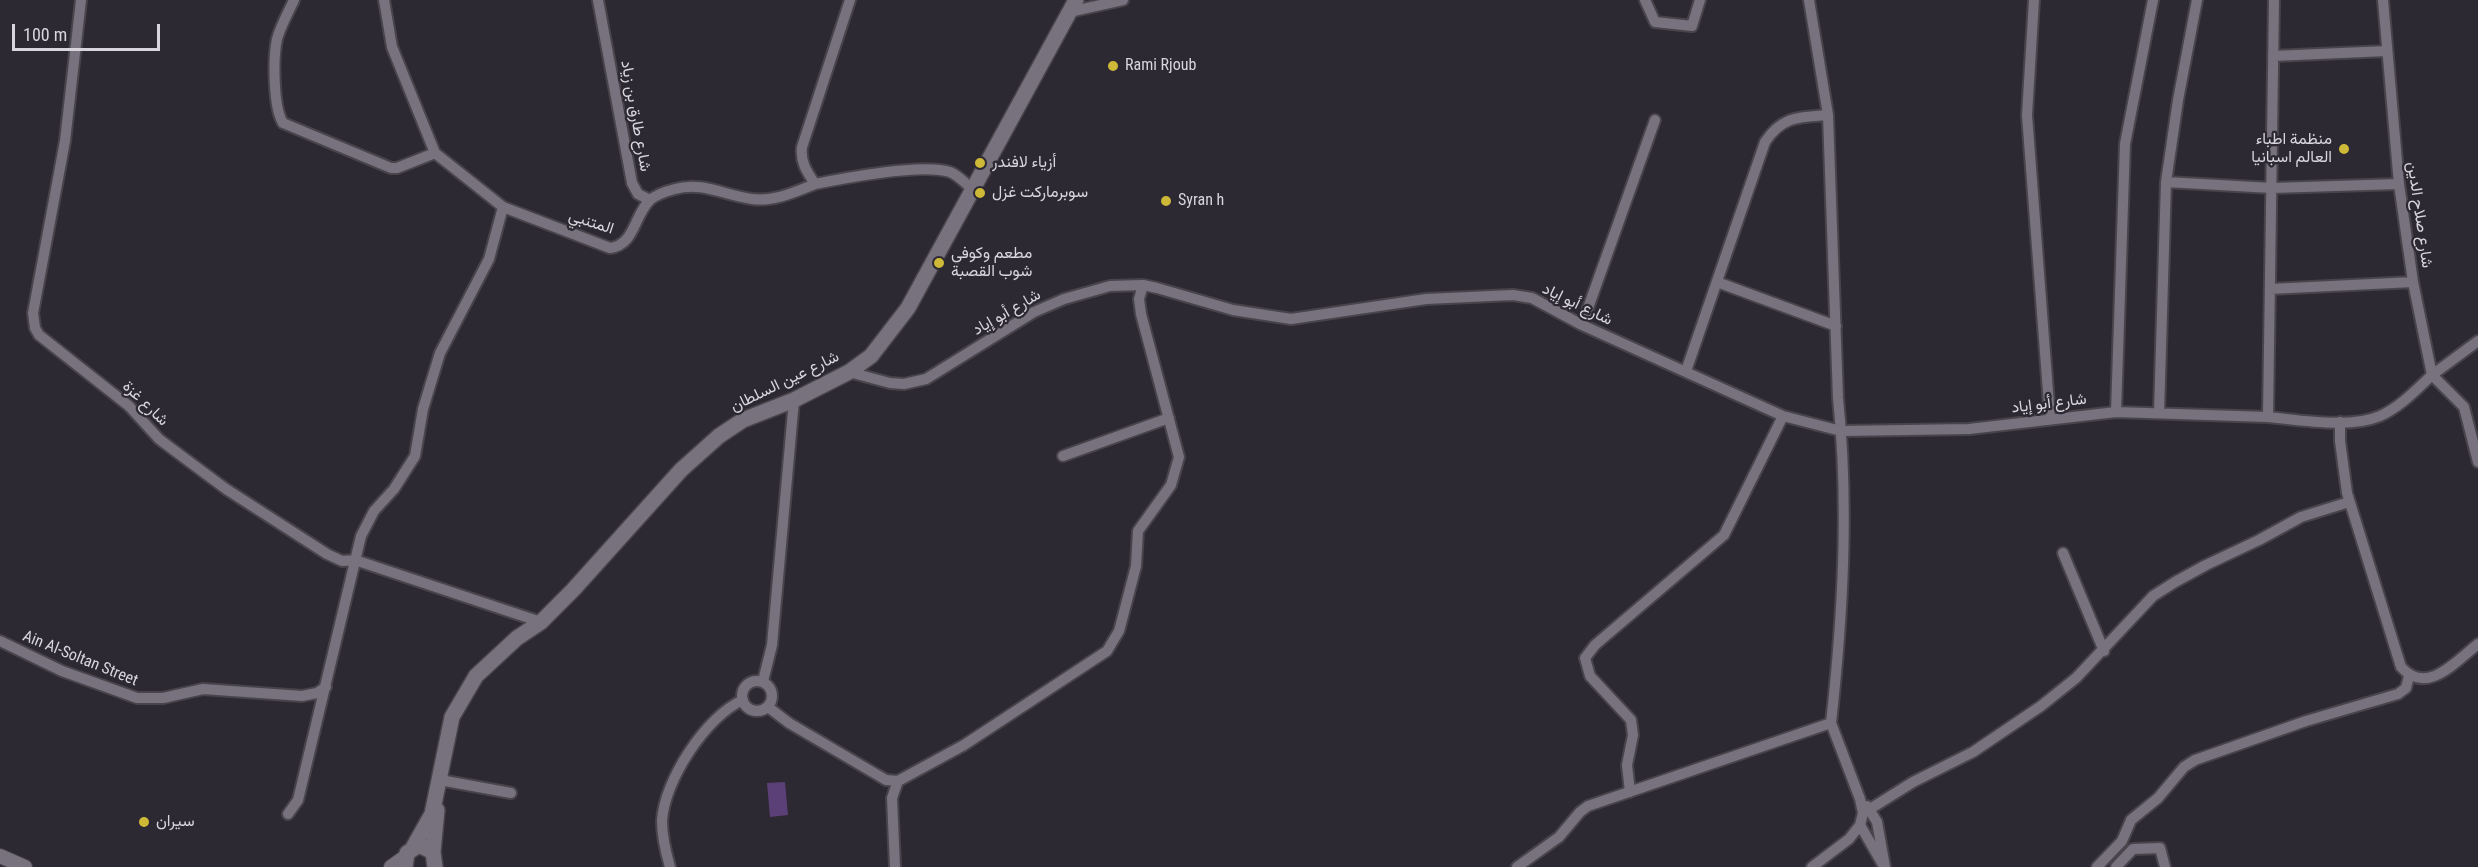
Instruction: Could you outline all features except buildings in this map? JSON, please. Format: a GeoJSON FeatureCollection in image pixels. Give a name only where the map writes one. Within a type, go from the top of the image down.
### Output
{"type":"FeatureCollection","features":[{"type":"Feature","properties":{"kind":"main road","name":"شارع عين السلطان"},"geometry":{"type":"LineString","coordinates":[[408,857],[432,814],[452,717],[476,676],[541,622],[573,590],[681,470],[719,436],[743,420],[794,400],[849,372],[871,356],[908,308],[1073,6]]}},
{"type":"Feature","properties":{"kind":"main road","name":"شارع عين السلطان"},"geometry":{"type":"LineString","coordinates":[[434,860],[440,780]]}},
{"type":"Feature","properties":{"kind":"main road"},"geometry":{"type":"LineString","coordinates":[[408,857],[424,846],[434,860]]}},
{"type":"Feature","properties":{"kind":"street","name":"شارع غزة"},"geometry":{"type":"LineString","coordinates":[[81,0],[65,141],[33,313],[35,328],[47,343],[129,406],[159,439],[226,489],[327,554],[342,561],[355,560],[541,622]]}},
{"type":"Feature","properties":{"kind":"street"},"geometry":{"type":"LineString","coordinates":[[294,0],[277,41],[278,112],[283,123],[391,168],[397,168],[435,153]]}},
{"type":"Feature","properties":{"kind":"street"},"geometry":{"type":"LineString","coordinates":[[288,814],[298,800],[361,536],[374,511],[394,489],[415,456],[423,410],[440,353],[489,259],[503,207],[435,153],[393,46],[384,0]]}},
{"type":"Feature","properties":{"kind":"street","name":"شارع طارق بن زياد"},"geometry":{"type":"LineString","coordinates":[[598,0],[632,183],[638,194],[650,200]]}},
{"type":"Feature","properties":{"kind":"street"},"geometry":{"type":"LineString","coordinates":[[815,184],[802,161],[802,147],[850,0]]}},
{"type":"Feature","properties":{"kind":"street"},"geometry":{"type":"LineString","coordinates":[[1073,6],[1123,0]]}},
{"type":"Feature","properties":{"kind":"street"},"geometry":{"type":"LineString","coordinates":[[1645,0],[1655,22],[1692,26],[1700,0]]}},
{"type":"Feature","properties":{"kind":"street"},"geometry":{"type":"LineString","coordinates":[[1809,0],[1828,115],[1841,431],[1843,569],[1839,646],[1831,723],[1860,799],[1863,813],[1860,825],[1849,839],[1812,867]]}},
{"type":"Feature","properties":{"kind":"street"},"geometry":{"type":"LineString","coordinates":[[2034,0],[2027,93],[2028,123],[2050,418]]}},
{"type":"Feature","properties":{"kind":"street"},"geometry":{"type":"LineString","coordinates":[[2116,412],[2125,144],[2153,0]]}},
{"type":"Feature","properties":{"kind":"street"},"geometry":{"type":"LineString","coordinates":[[2159,413],[2166,182],[2178,100],[2198,0]]}},
{"type":"Feature","properties":{"kind":"street"},"geometry":{"type":"LineString","coordinates":[[2268,417],[2274,0]]}},
{"type":"Feature","properties":{"kind":"street","name":"شارع صلاح الدين"},"geometry":{"type":"LineString","coordinates":[[2383,0],[2399,184],[2413,282],[2432,375]]}},
{"type":"Feature","properties":{"kind":"street"},"geometry":{"type":"LineString","coordinates":[[2273,56],[2387,51]]}},
{"type":"Feature","properties":{"kind":"street"},"geometry":{"type":"LineString","coordinates":[[1686,371],[1765,142],[1774,128],[1789,120],[1828,115]]}},
{"type":"Feature","properties":{"kind":"street"},"geometry":{"type":"LineString","coordinates":[[1582,325],[1655,120]]}},
{"type":"Feature","properties":{"kind":"street"},"geometry":{"type":"LineString","coordinates":[[650,200],[662,193],[696,185],[736,196],[762,199],[790,194],[815,184],[861,176],[931,170],[950,172],[972,189]]}},
{"type":"Feature","properties":{"kind":"street"},"geometry":{"type":"LineString","coordinates":[[2166,182],[2272,188],[2399,184]]}},
{"type":"Feature","properties":{"kind":"street","name":"المتنبي"},"geometry":{"type":"LineString","coordinates":[[503,207],[610,248],[621,245],[627,239],[650,200]]}},
{"type":"Feature","properties":{"kind":"street"},"geometry":{"type":"LineString","coordinates":[[1717,282],[1836,326]]}},
{"type":"Feature","properties":{"kind":"street"},"geometry":{"type":"LineString","coordinates":[[2270,289],[2413,282]]}},
{"type":"Feature","properties":{"kind":"street"},"geometry":{"type":"LineString","coordinates":[[768,707],[789,723],[886,780],[898,781],[964,745],[1107,651],[1119,631],[1136,566],[1138,531],[1142,522],[1167,490],[1178,468],[1179,457],[1141,314],[1139,298],[1143,285]]}},
{"type":"Feature","properties":{"kind":"street","name":"شارع أبو إياد"},"geometry":{"type":"LineString","coordinates":[[849,372],[890,383],[904,384],[926,379],[1050,305],[1110,286],[1143,285],[1233,310],[1291,319],[1426,299],[1513,295],[1532,298],[1582,325],[1783,416],[1841,431],[1969,429],[2116,412],[2340,422],[2379,416],[2402,402],[2432,375]]}},
{"type":"Feature","properties":{"kind":"street"},"geometry":{"type":"LineString","coordinates":[[2478,341],[2432,375],[2464,407],[2478,462]]}},
{"type":"Feature","properties":{"kind":"street"},"geometry":{"type":"LineString","coordinates":[[763,681],[772,645],[794,400]]}},
{"type":"Feature","properties":{"kind":"street"},"geometry":{"type":"LineString","coordinates":[[1630,792],[1627,765],[1634,728],[1626,714],[1590,676],[1586,667],[1588,652],[1724,535],[1783,416]]}},
{"type":"Feature","properties":{"kind":"street"},"geometry":{"type":"LineString","coordinates":[[1063,456],[1169,418]]}},
{"type":"Feature","properties":{"kind":"street"},"geometry":{"type":"LineString","coordinates":[[2340,422],[2341,450],[2349,502],[2401,667],[2409,676],[2427,679],[2437,676],[2478,644]]}},
{"type":"Feature","properties":{"kind":"street"},"geometry":{"type":"LineString","coordinates":[[1870,809],[1913,782],[1973,752],[2076,678],[2104,651],[2153,596],[2175,582],[2301,517],[2349,502]]}},
{"type":"Feature","properties":{"kind":"street"},"geometry":{"type":"LineString","coordinates":[[2063,553],[2104,651]]}},
{"type":"Feature","properties":{"kind":"street","name":"Ain Al-Soltan Street"},"geometry":{"type":"LineString","coordinates":[[0,641],[62,671],[137,698],[162,698],[203,689],[302,696],[317,693],[326,687]]}},
{"type":"Feature","properties":{"kind":"street"},"geometry":{"type":"LineString","coordinates":[[2097,867],[2122,841],[2131,820],[2163,794],[2184,767],[2195,760],[2306,721],[2398,694],[2406,688],[2409,676]]}},
{"type":"Feature","properties":{"kind":"street"},"geometry":{"type":"LineString","coordinates":[[742,700],[743,690],[749,683],[763,681]]}},
{"type":"Feature","properties":{"kind":"street"},"geometry":{"type":"LineString","coordinates":[[763,681],[772,693],[768,707]]}},
{"type":"Feature","properties":{"kind":"street"},"geometry":{"type":"LineString","coordinates":[[742,700],[753,711],[768,707]]}},
{"type":"Feature","properties":{"kind":"street"},"geometry":{"type":"LineString","coordinates":[[670,867],[662,820],[676,774],[703,734],[730,706],[742,700]]}},
{"type":"Feature","properties":{"kind":"street"},"geometry":{"type":"LineString","coordinates":[[1517,867],[1559,837],[1588,806],[1831,723]]}},
{"type":"Feature","properties":{"kind":"street"},"geometry":{"type":"LineString","coordinates":[[440,780],[510,793]]}},
{"type":"Feature","properties":{"kind":"street"},"geometry":{"type":"LineString","coordinates":[[895,867],[892,798],[898,781]]}},
{"type":"Feature","properties":{"kind":"street"},"geometry":{"type":"LineString","coordinates":[[1860,799],[1870,809],[1881,835],[1885,867]]}},
{"type":"Feature","properties":{"kind":"street"},"geometry":{"type":"LineString","coordinates":[[1860,825],[1885,867]]}},
{"type":"Feature","properties":{"kind":"street"},"geometry":{"type":"LineString","coordinates":[[2116,867],[2133,849],[2160,848],[2165,867]]}},
{"type":"Feature","properties":{"kind":"street"},"geometry":{"type":"LineString","coordinates":[[0,856],[25,867]]}},
{"type":"Feature","properties":{"kind":"street"},"geometry":{"type":"LineString","coordinates":[[391,867],[408,857]]}},
{"type":"Feature","properties":{"kind":"shaded area"},"geometry":{"type":"Polygon","coordinates":[[[785,782],[788,815],[770,817],[767,783],[785,782]]]}},
{"type":"Feature","properties":{"kind":"place","name":"Rami Rjoub"},"geometry":{"type":"Point","coordinates":[1113,66]}},
{"type":"Feature","properties":{"kind":"place","name":"منظمة اطباء العالم اسبانيا"},"geometry":{"type":"Point","coordinates":[2344,149]}},
{"type":"Feature","properties":{"kind":"place","name":"أزياء لافندر"},"geometry":{"type":"Point","coordinates":[980,163]}},
{"type":"Feature","properties":{"kind":"place","name":"سوبرماركت غزل"},"geometry":{"type":"Point","coordinates":[980,193]}},
{"type":"Feature","properties":{"kind":"place","name":"Syran h"},"geometry":{"type":"Point","coordinates":[1166,201]}},
{"type":"Feature","properties":{"kind":"place","name":"مطعم وكوفي شوب القصبة"},"geometry":{"type":"Point","coordinates":[939,263]}},
{"type":"Feature","properties":{"kind":"place","name":"سيران"},"geometry":{"type":"Point","coordinates":[144,822]}}]}
